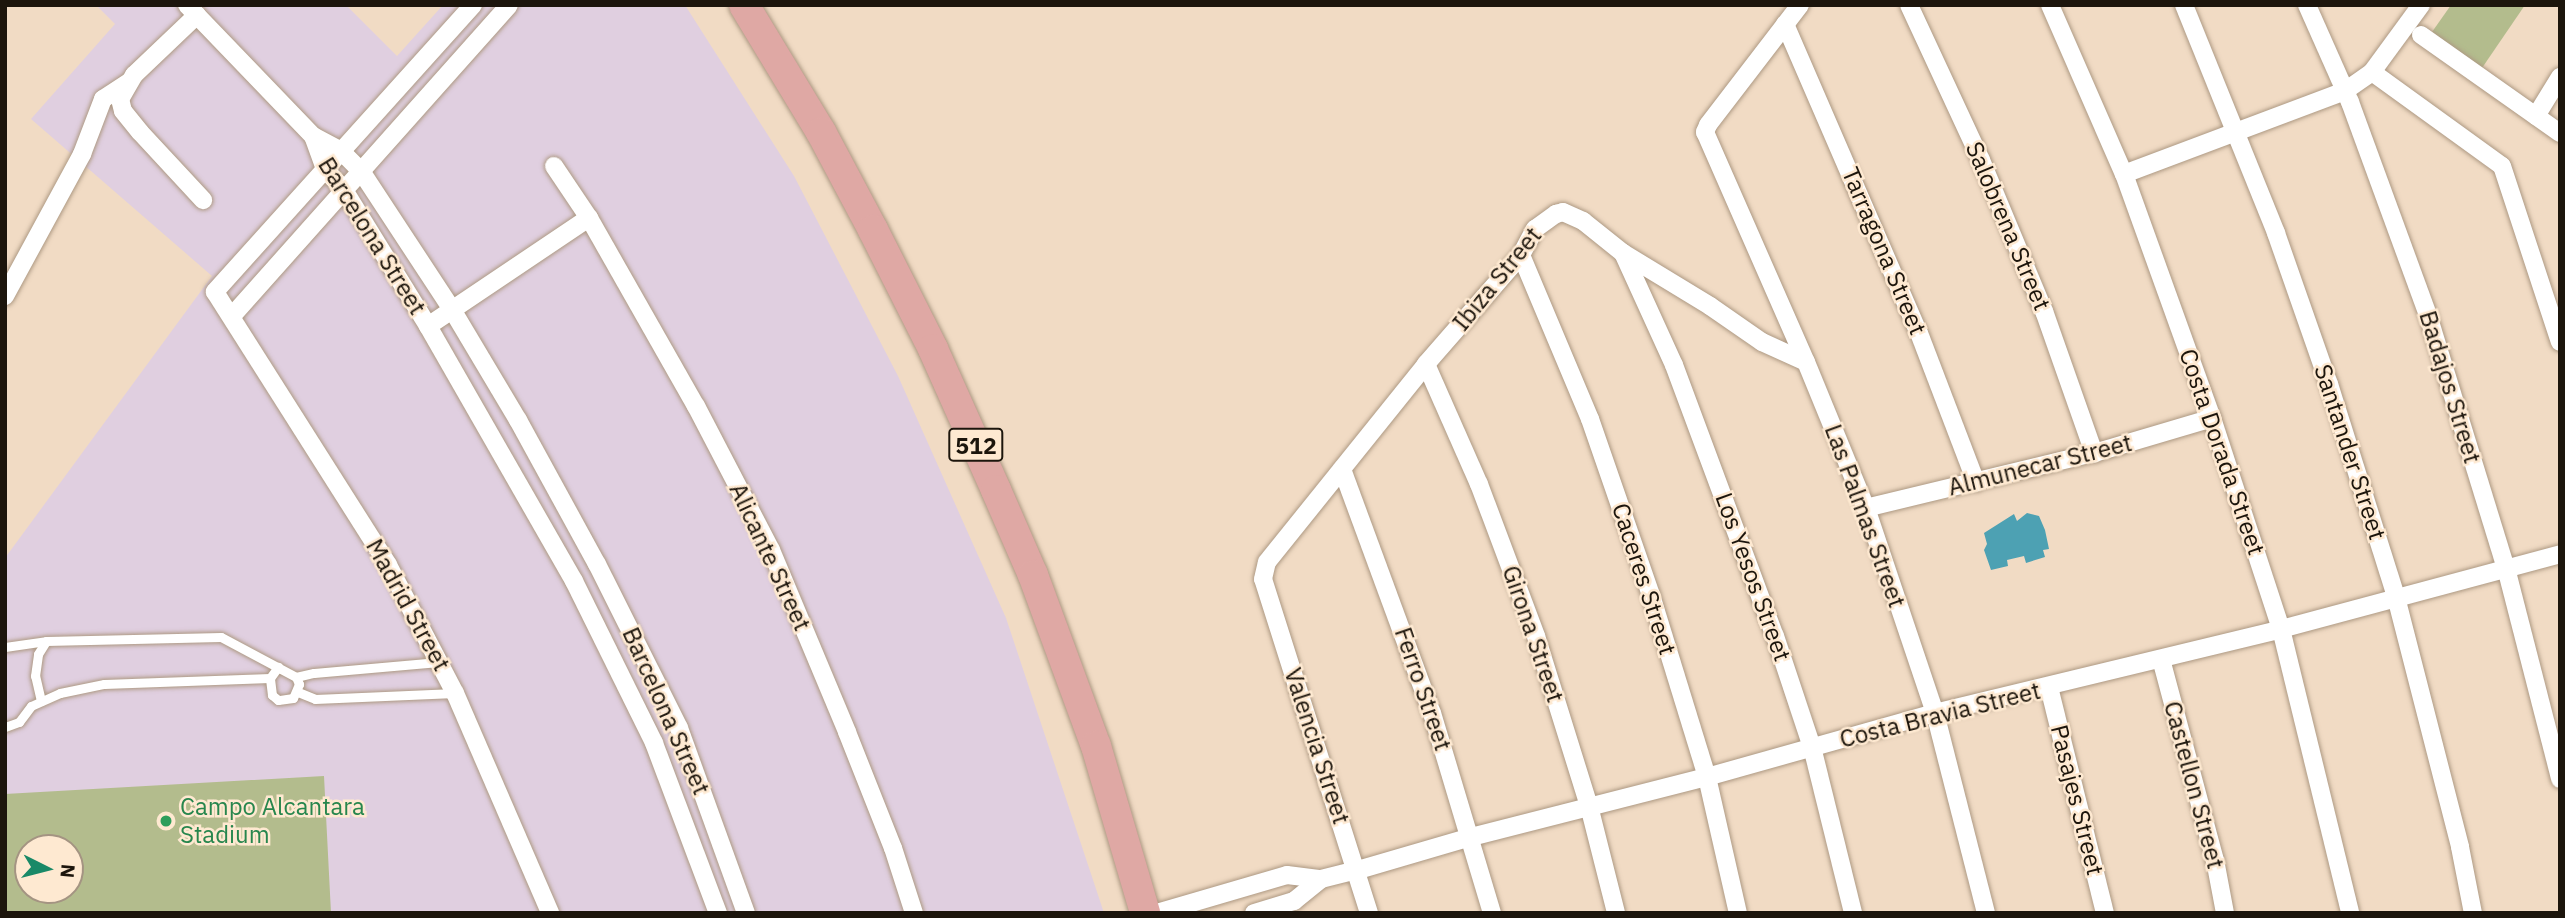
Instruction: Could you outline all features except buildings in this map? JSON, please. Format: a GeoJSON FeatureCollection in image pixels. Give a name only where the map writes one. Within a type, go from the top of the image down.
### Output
{"type":"FeatureCollection","features":[{"type":"Feature","properties":{"kind":"main road","name":"512"},"geometry":{"type":"LineString","coordinates":[[744,5],[821,132],[873,230],[933,349],[1012,526],[1033,575],[1096,746],[1145,913]]}},
{"type":"Feature","properties":{"kind":"street","name":"Madrid Street"},"geometry":{"type":"LineString","coordinates":[[473,5],[215,292],[388,565],[455,692],[550,913]]}},
{"type":"Feature","properties":{"kind":"street"},"geometry":{"type":"LineString","coordinates":[[232,316],[509,5]]}},
{"type":"Feature","properties":{"kind":"street"},"geometry":{"type":"LineString","coordinates":[[1785,24],[1800,5]]}},
{"type":"Feature","properties":{"kind":"street","name":"Salobrena Street"},"geometry":{"type":"LineString","coordinates":[[1909,5],[1981,160],[2044,311],[2094,453]]}},
{"type":"Feature","properties":{"kind":"street","name":"Costa Dorada Street"},"geometry":{"type":"LineString","coordinates":[[2050,5],[2124,174],[2213,418],[2281,629],[2350,913]]}},
{"type":"Feature","properties":{"kind":"street","name":"Santander Street"},"geometry":{"type":"LineString","coordinates":[[2184,5],[2235,131],[2329,384],[2396,597],[2460,847],[2473,913]]}},
{"type":"Feature","properties":{"kind":"street","name":"Badajos Street"},"geometry":{"type":"LineString","coordinates":[[2307,5],[2345,90],[2428,315],[2506,568],[2560,779]]}},
{"type":"Feature","properties":{"kind":"street"},"geometry":{"type":"LineString","coordinates":[[2124,174],[2345,90],[2372,72],[2421,5]]}},
{"type":"Feature","properties":{"kind":"street"},"geometry":{"type":"LineString","coordinates":[[203,200],[123,111],[120,99],[130,82],[192,10],[313,136]]}},
{"type":"Feature","properties":{"kind":"street","name":"Las Palmas Street"},"geometry":{"type":"LineString","coordinates":[[1785,24],[1705,132],[1806,362],[1866,508],[1935,713],[1986,913]]}},
{"type":"Feature","properties":{"kind":"street","name":"Tarragona Street"},"geometry":{"type":"LineString","coordinates":[[1785,24],[1919,332],[1976,482]]}},
{"type":"Feature","properties":{"kind":"street"},"geometry":{"type":"LineString","coordinates":[[2421,35],[2560,133]]}},
{"type":"Feature","properties":{"kind":"street"},"geometry":{"type":"LineString","coordinates":[[2372,72],[2502,166],[2560,341]]}},
{"type":"Feature","properties":{"kind":"street"},"geometry":{"type":"LineString","coordinates":[[2536,116],[2560,77]]}},
{"type":"Feature","properties":{"kind":"street"},"geometry":{"type":"LineString","coordinates":[[5,296],[82,154],[103,99],[130,82]]}},
{"type":"Feature","properties":{"kind":"street","name":"Barcelona Street"},"geometry":{"type":"LineString","coordinates":[[313,136],[341,151],[361,172],[453,312],[518,419],[597,564],[679,728],[746,913]]}},
{"type":"Feature","properties":{"kind":"street","name":"Barcelona Street"},"geometry":{"type":"LineString","coordinates":[[313,136],[325,169],[344,190],[428,326],[574,582],[654,743],[719,913]]}},
{"type":"Feature","properties":{"kind":"street","name":"Alicante Street"},"geometry":{"type":"LineString","coordinates":[[554,166],[589,218],[696,407],[771,550],[868,783],[914,913]]}},
{"type":"Feature","properties":{"kind":"street","name":"Ibiza Street"},"geometry":{"type":"LineString","coordinates":[[1263,579],[1267,562],[1426,364],[1521,256],[1535,229],[1549,217],[1563,212],[1583,221],[1623,253],[1710,306],[1762,342],[1806,362]]}},
{"type":"Feature","properties":{"kind":"street"},"geometry":{"type":"LineString","coordinates":[[428,326],[453,312],[589,218]]}},
{"type":"Feature","properties":{"kind":"street","name":"Los Yesos Street"},"geometry":{"type":"LineString","coordinates":[[1623,253],[1674,365],[1727,503],[1812,747],[1853,913]]}},
{"type":"Feature","properties":{"kind":"street","name":"Caceres Street"},"geometry":{"type":"LineString","coordinates":[[1521,256],[1590,419],[1651,596],[1707,777],[1738,913]]}},
{"type":"Feature","properties":{"kind":"street","name":"Girona Street"},"geometry":{"type":"LineString","coordinates":[[1426,364],[1479,484],[1536,636],[1589,806],[1616,913]]}},
{"type":"Feature","properties":{"kind":"street","name":"Almunecar Street"},"geometry":{"type":"LineString","coordinates":[[1866,508],[2094,453],[2213,418]]}},
{"type":"Feature","properties":{"kind":"street","name":"Ferro Street"},"geometry":{"type":"LineString","coordinates":[[1342,468],[1428,701],[1492,913]]}},
{"type":"Feature","properties":{"kind":"street","name":"Costa Bravia Street"},"geometry":{"type":"LineString","coordinates":[[1157,913],[1287,875],[1321,879],[1358,870],[1471,837],[1707,777],[1935,713],[2281,629],[2560,554]]}},
{"type":"Feature","properties":{"kind":"street","name":"Valencia Street"},"geometry":{"type":"LineString","coordinates":[[1263,579],[1358,870],[1369,913]]}},
{"type":"Feature","properties":{"kind":"street","name":"Castellon Street"},"geometry":{"type":"LineString","coordinates":[[2161,659],[2215,860],[2225,913]]}},
{"type":"Feature","properties":{"kind":"street","name":"Pasajes Street"},"geometry":{"type":"LineString","coordinates":[[2049,687],[2105,913]]}},
{"type":"Feature","properties":{"kind":"street","name":"Costa Bravia Street"},"geometry":{"type":"LineString","coordinates":[[1254,913],[1293,901],[1321,879]]}},
{"type":"Feature","properties":{"kind":"lane"},"geometry":{"type":"LineString","coordinates":[[5,647],[46,641],[221,637],[296,677],[439,662]]}},
{"type":"Feature","properties":{"kind":"lane"},"geometry":{"type":"LineString","coordinates":[[41,701],[35,676],[38,654],[46,641]]}},
{"type":"Feature","properties":{"kind":"lane"},"geometry":{"type":"LineString","coordinates":[[278,667],[271,678],[269,688],[278,700],[293,698],[298,692],[296,677]]}},
{"type":"Feature","properties":{"kind":"lane"},"geometry":{"type":"LineString","coordinates":[[5,727],[19,722],[31,706],[41,701],[60,693],[104,684],[271,678]]}},
{"type":"Feature","properties":{"kind":"lane"},"geometry":{"type":"LineString","coordinates":[[298,692],[315,699],[455,692]]}},
{"type":"Feature","properties":{"kind":"shaded area"},"geometry":{"type":"Polygon","coordinates":[[[96,5],[346,5],[397,56],[443,5],[685,5],[794,176],[898,376],[1006,618],[1104,913],[5,913],[5,558],[212,276],[31,119],[115,24],[96,5]]]}},
{"type":"Feature","properties":{"kind":"green space"},"geometry":{"type":"Polygon","coordinates":[[[2451,5],[2525,5],[2482,68],[2432,32],[2451,5]]]}},
{"type":"Feature","properties":{"kind":"green space","name":"Campo Alcantara Stadium"},"geometry":{"type":"Polygon","coordinates":[[[324,776],[331,913],[5,913],[5,794],[324,776]]]}},
{"type":"Feature","properties":{"kind":"water"},"geometry":{"type":"Polygon","coordinates":[[[2027,513],[2039,516],[2045,530],[2049,549],[2043,550],[2045,557],[2026,563],[2024,556],[2007,560],[2008,566],[1991,570],[1984,550],[1987,544],[1984,533],[2014,514],[2017,521],[2027,513]]]}},
{"type":"Feature","properties":{"kind":"place","name":"Campo Alcantara Stadium"},"geometry":{"type":"Point","coordinates":[166,821]}}]}
